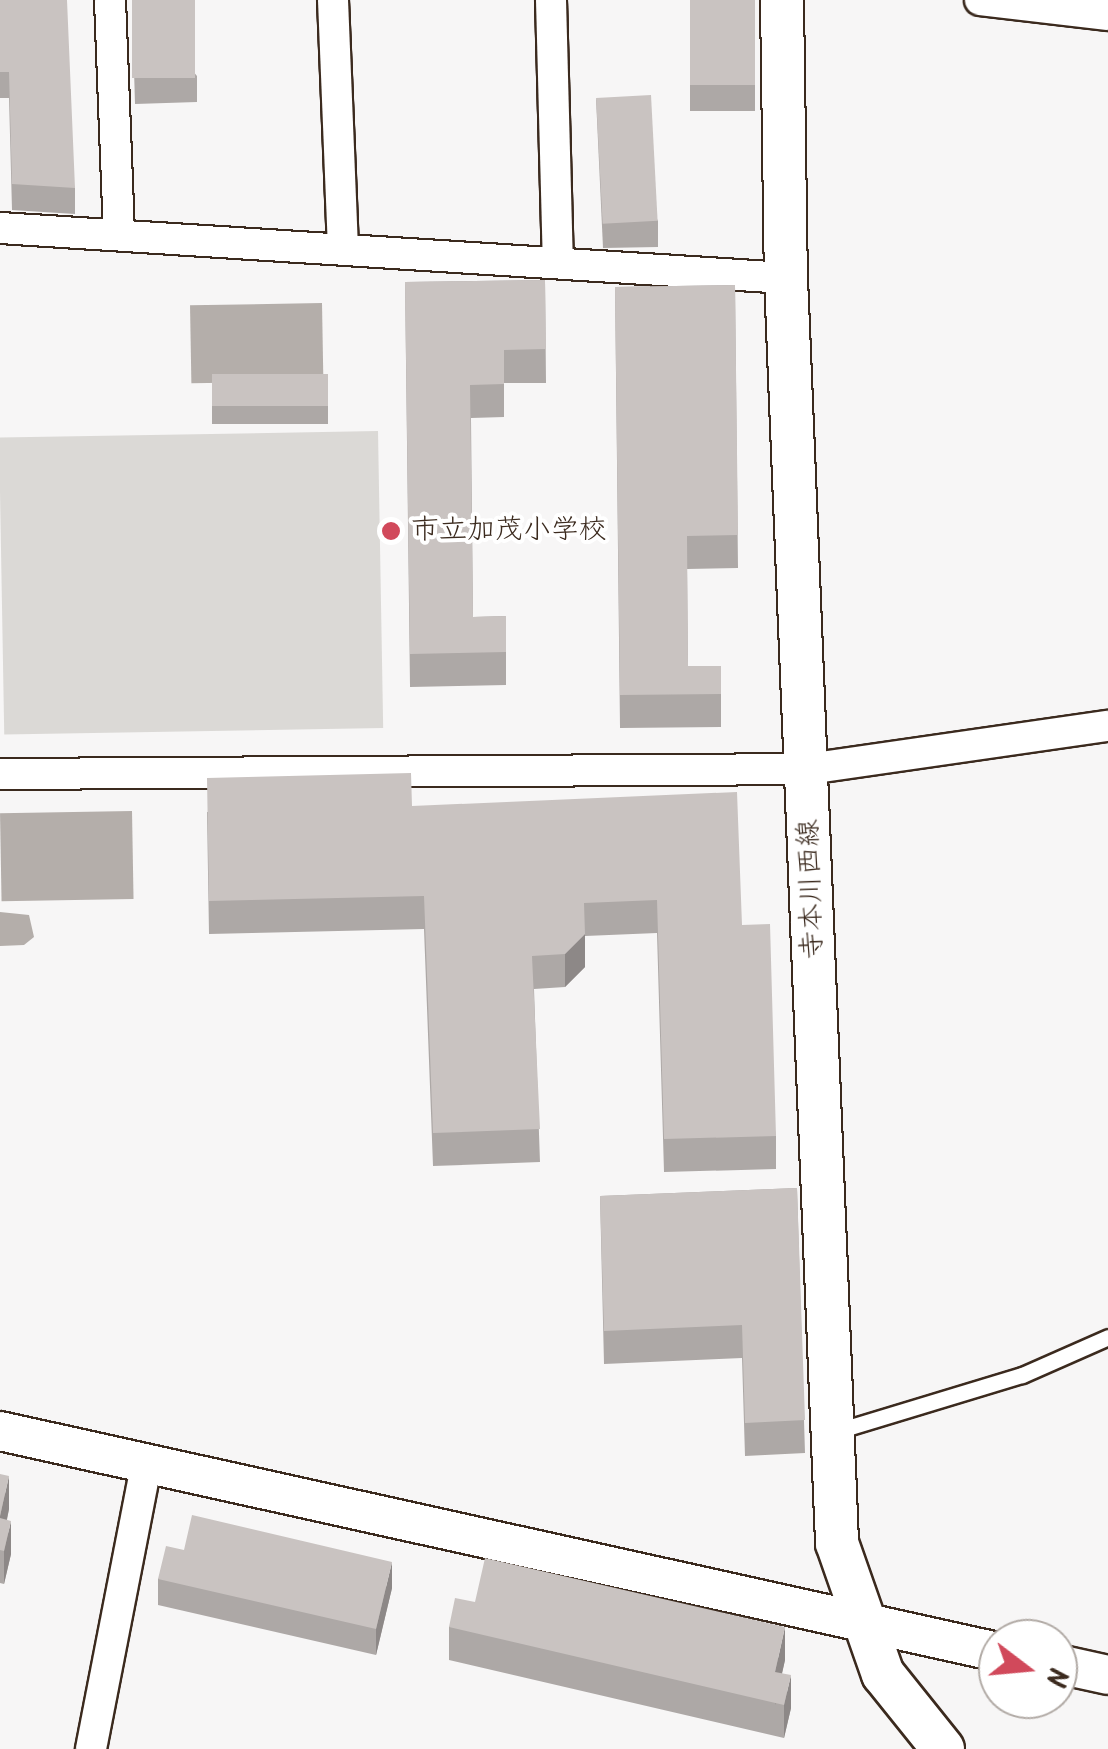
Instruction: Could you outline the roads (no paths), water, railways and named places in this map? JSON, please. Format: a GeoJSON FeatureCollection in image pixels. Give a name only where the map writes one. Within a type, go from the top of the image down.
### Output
{"type":"FeatureCollection","features":[{"type":"Feature","properties":{"kind":"main road","name":"寺本川西線"},"geometry":{"type":"LineString","coordinates":[[782,0],[786,278],[837,1543],[861,1623],[882,1674],[943,1749]]}},
{"type":"Feature","properties":{"kind":"street"},"geometry":{"type":"LineString","coordinates":[[110,0],[119,235]]}},
{"type":"Feature","properties":{"kind":"street"},"geometry":{"type":"LineString","coordinates":[[334,0],[343,248]]}},
{"type":"Feature","properties":{"kind":"street"},"geometry":{"type":"LineString","coordinates":[[550,0],[558,264]]}},
{"type":"Feature","properties":{"kind":"street"},"geometry":{"type":"LineString","coordinates":[[980,0],[1108,15]]}},
{"type":"Feature","properties":{"kind":"street"},"geometry":{"type":"LineString","coordinates":[[0,228],[786,278]]}},
{"type":"Feature","properties":{"kind":"street"},"geometry":{"type":"LineString","coordinates":[[0,774],[808,769],[1108,726]]}},
{"type":"Feature","properties":{"kind":"street"},"geometry":{"type":"LineString","coordinates":[[0,1430],[978,1648]]}},
{"type":"Feature","properties":{"kind":"street"},"geometry":{"type":"LineString","coordinates":[[90,1749],[146,1462]]}},
{"type":"Feature","properties":{"kind":"street"},"geometry":{"type":"LineString","coordinates":[[1078,1668],[1108,1674]]}},
{"type":"Feature","properties":{"kind":"lane"},"geometry":{"type":"LineString","coordinates":[[832,1432],[1022,1375],[1108,1336]]}},
{"type":"Feature","properties":{"kind":"place","name":"市立加茂小学校"},"geometry":{"type":"Point","coordinates":[391,531]}}]}
